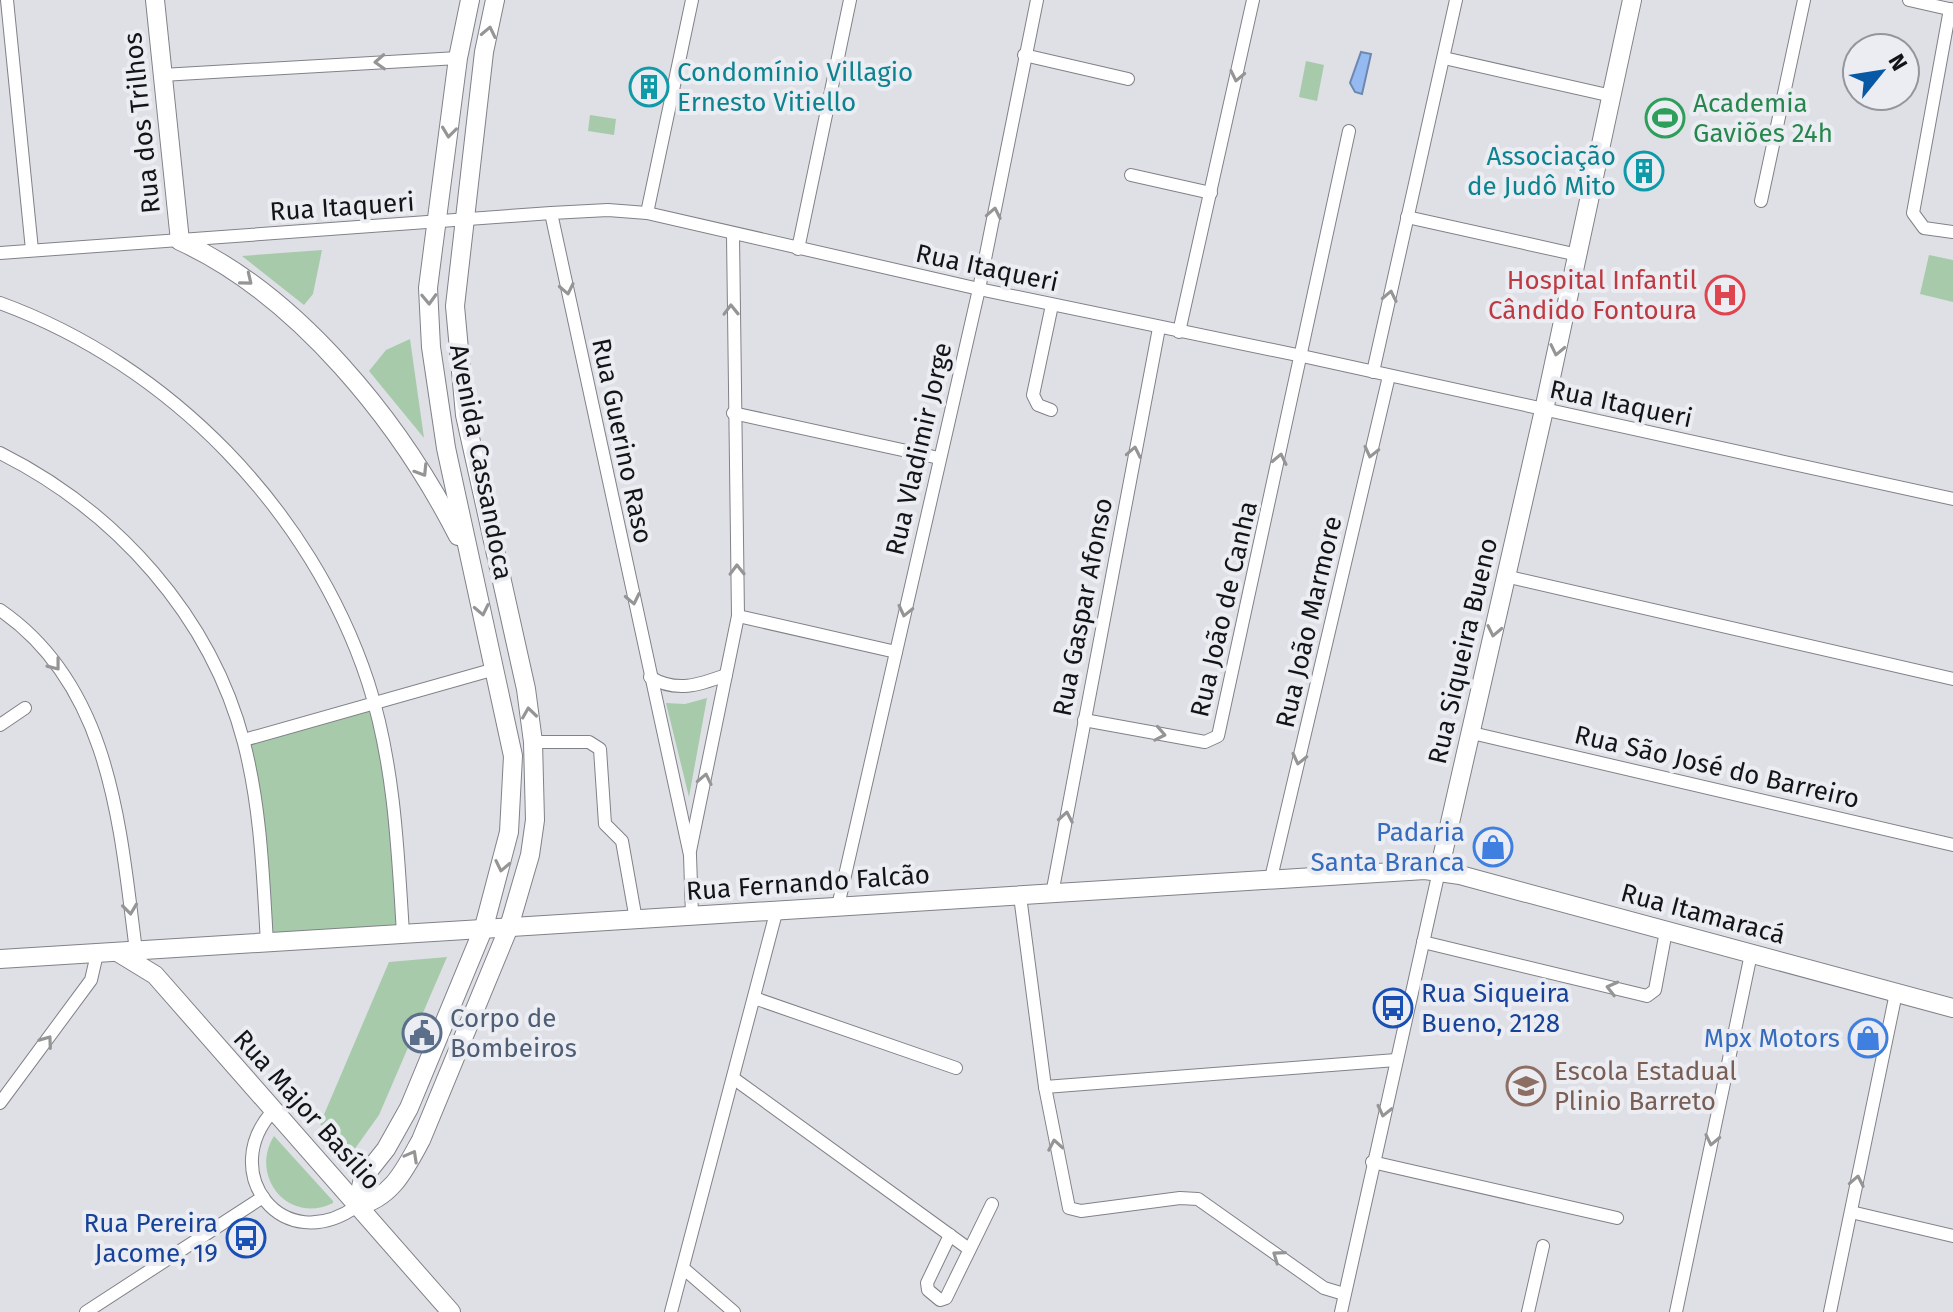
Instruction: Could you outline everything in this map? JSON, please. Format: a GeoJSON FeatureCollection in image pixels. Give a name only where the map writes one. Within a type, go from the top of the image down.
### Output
{"type":"FeatureCollection","features":[{"type":"Feature","properties":{"kind":"main road","name":"Rua dos Trilhos"},"geometry":{"type":"LineString","coordinates":[[155,0],[180,241]]}},
{"type":"Feature","properties":{"kind":"main road","name":"Avenida Cassandoca"},"geometry":{"type":"LineString","coordinates":[[357,1206],[363,1178],[399,1128],[483,930],[502,867],[512,793],[513,756],[444,435],[431,347],[428,288],[458,58],[470,0]]}},
{"type":"Feature","properties":{"kind":"main road","name":"Avenida Cassandoca"},"geometry":{"type":"LineString","coordinates":[[357,1206],[384,1196],[405,1169],[472,1021],[509,927],[530,855],[535,820],[533,742],[526,689],[465,415],[455,306],[484,52],[495,0]]}},
{"type":"Feature","properties":{"kind":"main road","name":"Rua Siqueira Bueno"},"geometry":{"type":"LineString","coordinates":[[1439,871],[1544,410],[1632,0]]}},
{"type":"Feature","properties":{"kind":"main road"},"geometry":{"type":"LineString","coordinates":[[180,241],[232,268],[336,361],[405,445],[469,556]]}},
{"type":"Feature","properties":{"kind":"main road","name":"Rua Fernando Falcão"},"geometry":{"type":"LineString","coordinates":[[0,959],[1271,878],[1439,871]]}},
{"type":"Feature","properties":{"kind":"main road","name":"Rua Itamaracá"},"geometry":{"type":"LineString","coordinates":[[1439,871],[1953,1008]]}},
{"type":"Feature","properties":{"kind":"main road"},"geometry":{"type":"LineString","coordinates":[[170,995],[162,979],[163,962],[180,948]]}},
{"type":"Feature","properties":{"kind":"main road","name":"Rua Major Basílio"},"geometry":{"type":"LineString","coordinates":[[126,951],[147,968],[451,1312]]}},
{"type":"Feature","properties":{"kind":"main road"},"geometry":{"type":"LineString","coordinates":[[449,1014],[472,1021]]}},
{"type":"Feature","properties":{"kind":"main road"},"geometry":{"type":"LineString","coordinates":[[435,1046],[457,1055]]}},
{"type":"Feature","properties":{"kind":"street"},"geometry":{"type":"LineString","coordinates":[[7,0],[32,250]]}},
{"type":"Feature","properties":{"kind":"street"},"geometry":{"type":"LineString","coordinates":[[647,213],[692,0]]}},
{"type":"Feature","properties":{"kind":"street"},"geometry":{"type":"LineString","coordinates":[[798,249],[850,0]]}},
{"type":"Feature","properties":{"kind":"street","name":"Rua Vladimir Jorge"},"geometry":{"type":"LineString","coordinates":[[838,906],[979,289],[1037,0]]}},
{"type":"Feature","properties":{"kind":"street"},"geometry":{"type":"LineString","coordinates":[[1179,332],[1253,0]]}},
{"type":"Feature","properties":{"kind":"street"},"geometry":{"type":"LineString","coordinates":[[1373,372],[1456,0]]}},
{"type":"Feature","properties":{"kind":"street"},"geometry":{"type":"LineString","coordinates":[[1761,201],[1804,0]]}},
{"type":"Feature","properties":{"kind":"street"},"geometry":{"type":"LineString","coordinates":[[1909,0],[1951,9],[1913,213],[1924,228],[1953,232]]}},
{"type":"Feature","properties":{"kind":"street"},"geometry":{"type":"LineString","coordinates":[[1024,55],[1128,79]]}},
{"type":"Feature","properties":{"kind":"street"},"geometry":{"type":"LineString","coordinates":[[162,75],[458,58]]}},
{"type":"Feature","properties":{"kind":"street"},"geometry":{"type":"LineString","coordinates":[[1444,58],[1612,96]]}},
{"type":"Feature","properties":{"kind":"street"},"geometry":{"type":"LineString","coordinates":[[1302,356],[1349,131]]}},
{"type":"Feature","properties":{"kind":"street"},"geometry":{"type":"LineString","coordinates":[[1131,175],[1211,193]]}},
{"type":"Feature","properties":{"kind":"street","name":"Rua Itaqueri"},"geometry":{"type":"LineString","coordinates":[[0,253],[551,213],[608,210],[647,213],[733,235],[1052,305],[1302,356],[1953,499]]}},
{"type":"Feature","properties":{"kind":"street","name":"Rua Guerino Raso"},"geometry":{"type":"LineString","coordinates":[[551,213],[690,855]]}},
{"type":"Feature","properties":{"kind":"street"},"geometry":{"type":"LineString","coordinates":[[1407,217],[1578,255]]}},
{"type":"Feature","properties":{"kind":"street"},"geometry":{"type":"LineString","coordinates":[[692,916],[690,855],[738,616],[733,235]]}},
{"type":"Feature","properties":{"kind":"street"},"geometry":{"type":"LineString","coordinates":[[0,303],[58,328],[162,393],[234,458],[281,518],[343,619],[374,703],[389,784],[403,934]]}},
{"type":"Feature","properties":{"kind":"street"},"geometry":{"type":"LineString","coordinates":[[1051,410],[1038,405],[1033,395],[1052,305]]}},
{"type":"Feature","properties":{"kind":"street","name":"Rua Gaspar Afonso"},"geometry":{"type":"LineString","coordinates":[[1052,894],[1159,328]]}},
{"type":"Feature","properties":{"kind":"street","name":"Rua João de Canha"},"geometry":{"type":"LineString","coordinates":[[1084,720],[1205,742],[1218,736],[1302,356]]}},
{"type":"Feature","properties":{"kind":"street","name":"Rua João Marmore"},"geometry":{"type":"LineString","coordinates":[[1271,878],[1389,376]]}},
{"type":"Feature","properties":{"kind":"street"},"geometry":{"type":"LineString","coordinates":[[733,413],[939,458]]}},
{"type":"Feature","properties":{"kind":"street"},"geometry":{"type":"LineString","coordinates":[[0,453],[41,474],[82,503],[150,566],[210,659],[244,740],[261,840],[267,943]]}},
{"type":"Feature","properties":{"kind":"street"},"geometry":{"type":"LineString","coordinates":[[1505,576],[1953,679]]}},
{"type":"Feature","properties":{"kind":"street"},"geometry":{"type":"LineString","coordinates":[[0,610],[39,645],[66,679],[92,725],[117,811],[126,951]]}},
{"type":"Feature","properties":{"kind":"street"},"geometry":{"type":"LineString","coordinates":[[738,616],[896,652]]}},
{"type":"Feature","properties":{"kind":"street"},"geometry":{"type":"LineString","coordinates":[[244,740],[495,669]]}},
{"type":"Feature","properties":{"kind":"street"},"geometry":{"type":"LineString","coordinates":[[650,677],[667,686],[685,687],[726,675]]}},
{"type":"Feature","properties":{"kind":"street"},"geometry":{"type":"LineString","coordinates":[[0,725],[25,708]]}},
{"type":"Feature","properties":{"kind":"street","name":"Rua São José do Barreiro"},"geometry":{"type":"LineString","coordinates":[[1472,733],[1953,845]]}},
{"type":"Feature","properties":{"kind":"street"},"geometry":{"type":"LineString","coordinates":[[533,742],[589,742],[600,749],[605,824],[622,841],[636,920]]}},
{"type":"Feature","properties":{"kind":"street","name":"Rua Siqueira Bueno"},"geometry":{"type":"LineString","coordinates":[[1341,1312],[1439,871]]}},
{"type":"Feature","properties":{"kind":"street"},"geometry":{"type":"LineString","coordinates":[[1020,896],[1045,1087],[1065,1201],[1072,1210],[1180,1198],[1198,1199],[1324,1288],[1344,1294]]}},
{"type":"Feature","properties":{"kind":"street"},"geometry":{"type":"LineString","coordinates":[[671,1312],[777,909]]}},
{"type":"Feature","properties":{"kind":"street"},"geometry":{"type":"LineString","coordinates":[[1423,942],[1647,996],[1655,990],[1666,931]]}},
{"type":"Feature","properties":{"kind":"street"},"geometry":{"type":"LineString","coordinates":[[0,1103],[6,1087],[91,980],[97,954]]}},
{"type":"Feature","properties":{"kind":"street"},"geometry":{"type":"LineString","coordinates":[[1676,1312],[1751,954]]}},
{"type":"Feature","properties":{"kind":"street"},"geometry":{"type":"LineString","coordinates":[[1830,1312],[1896,993]]}},
{"type":"Feature","properties":{"kind":"street"},"geometry":{"type":"LineString","coordinates":[[754,998],[956,1068]]}},
{"type":"Feature","properties":{"kind":"street"},"geometry":{"type":"LineString","coordinates":[[1045,1087],[1396,1060]]}},
{"type":"Feature","properties":{"kind":"street"},"geometry":{"type":"LineString","coordinates":[[733,1078],[969,1249]]}},
{"type":"Feature","properties":{"kind":"street"},"geometry":{"type":"LineString","coordinates":[[273,1111],[257,1131],[252,1149],[252,1167],[263,1197],[283,1216],[302,1224],[325,1223],[357,1206]]}},
{"type":"Feature","properties":{"kind":"street"},"geometry":{"type":"LineString","coordinates":[[1372,1162],[1617,1218]]}},
{"type":"Feature","properties":{"kind":"street"},"geometry":{"type":"LineString","coordinates":[[86,1312],[263,1197]]}},
{"type":"Feature","properties":{"kind":"street"},"geometry":{"type":"LineString","coordinates":[[950,1235],[927,1283],[928,1290],[940,1300],[946,1298],[992,1204]]}},
{"type":"Feature","properties":{"kind":"street"},"geometry":{"type":"LineString","coordinates":[[1851,1212],[1953,1236]]}},
{"type":"Feature","properties":{"kind":"street"},"geometry":{"type":"LineString","coordinates":[[1528,1312],[1543,1246]]}},
{"type":"Feature","properties":{"kind":"street"},"geometry":{"type":"LineString","coordinates":[[683,1268],[734,1312]]}},
{"type":"Feature","properties":{"kind":"green space"},"geometry":{"type":"Polygon","coordinates":[[[1306,61],[1324,65],[1317,101],[1299,97],[1306,61]]]}},
{"type":"Feature","properties":{"kind":"green space"},"geometry":{"type":"Polygon","coordinates":[[[590,115],[616,119],[614,135],[588,131],[590,115]]]}},
{"type":"Feature","properties":{"kind":"green space"},"geometry":{"type":"Polygon","coordinates":[[[322,250],[313,294],[304,305],[242,256],[322,250]]]}},
{"type":"Feature","properties":{"kind":"green space"},"geometry":{"type":"Polygon","coordinates":[[[1929,255],[1953,260],[1953,302],[1920,294],[1929,255]]]}},
{"type":"Feature","properties":{"kind":"green space"},"geometry":{"type":"Polygon","coordinates":[[[410,339],[424,438],[369,371],[386,350],[410,339]]]}},
{"type":"Feature","properties":{"kind":"green space"},"geometry":{"type":"Polygon","coordinates":[[[707,698],[689,797],[666,703],[685,704],[707,698]]]}},
{"type":"Feature","properties":{"kind":"green space"},"geometry":{"type":"Polygon","coordinates":[[[375,707],[403,934],[267,943],[244,740],[375,707]]]}},
{"type":"Feature","properties":{"kind":"green space"},"geometry":{"type":"Polygon","coordinates":[[[447,957],[379,1115],[349,1157],[320,1124],[389,962],[447,957]]]}},
{"type":"Feature","properties":{"kind":"green space"},"geometry":{"type":"Polygon","coordinates":[[[274,1136],[333,1203],[317,1208],[301,1207],[277,1193],[266,1166],[274,1136]]]}},
{"type":"Feature","properties":{"kind":"water"},"geometry":{"type":"Polygon","coordinates":[[[1361,52],[1371,54],[1362,94],[1355,92],[1350,83],[1361,52]]]}},
{"type":"Feature","properties":{"kind":"place","name":"Condomínio Villagio Ernesto Vitiello"},"geometry":{"type":"Point","coordinates":[649,87]}},
{"type":"Feature","properties":{"kind":"place","name":"Academia Gaviões 24h"},"geometry":{"type":"Point","coordinates":[1665,118]}},
{"type":"Feature","properties":{"kind":"place","name":"Associação de Judô Mito"},"geometry":{"type":"Point","coordinates":[1644,171]}},
{"type":"Feature","properties":{"kind":"place","name":"Hospital Infantil Cândido Fontoura"},"geometry":{"type":"Point","coordinates":[1725,295]}},
{"type":"Feature","properties":{"kind":"place","name":"Padaria Santa Branca"},"geometry":{"type":"Point","coordinates":[1493,847]}},
{"type":"Feature","properties":{"kind":"place","name":"Rua Siqueira Bueno, 2128"},"geometry":{"type":"Point","coordinates":[1393,1008]}},
{"type":"Feature","properties":{"kind":"place","name":"Corpo de Bombeiros"},"geometry":{"type":"Point","coordinates":[422,1033]}},
{"type":"Feature","properties":{"kind":"place","name":"Mpx Motors"},"geometry":{"type":"Point","coordinates":[1868,1038]}},
{"type":"Feature","properties":{"kind":"place","name":"Escola Estadual Plinio Barreto"},"geometry":{"type":"Point","coordinates":[1526,1086]}},
{"type":"Feature","properties":{"kind":"place","name":"Rua Pereira Jacome, 19"},"geometry":{"type":"Point","coordinates":[246,1238]}}]}
